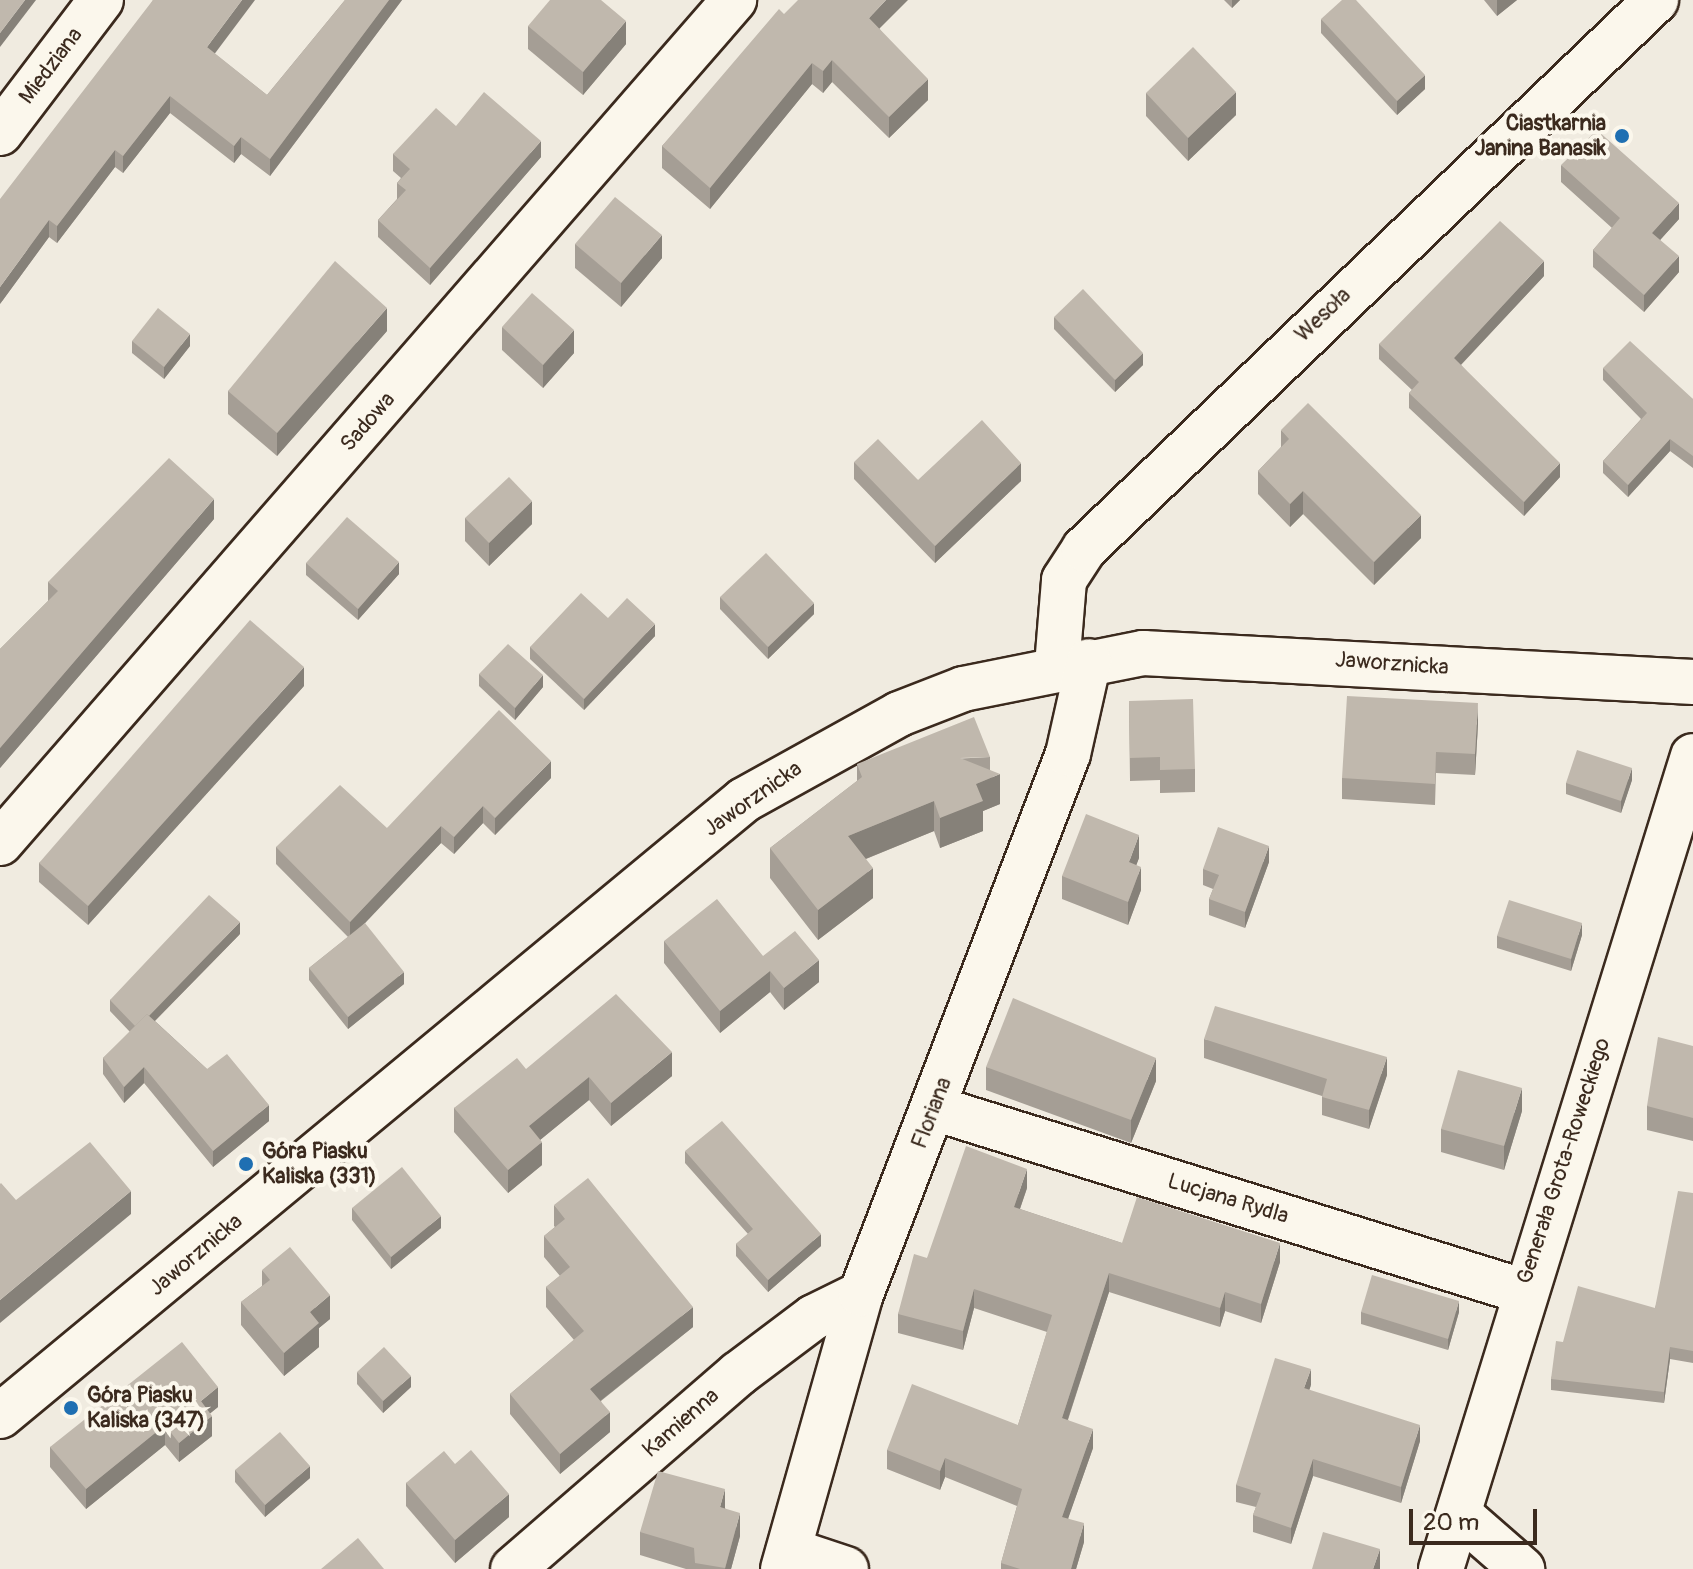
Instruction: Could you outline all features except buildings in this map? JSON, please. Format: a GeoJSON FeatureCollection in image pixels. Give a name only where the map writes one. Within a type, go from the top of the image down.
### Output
{"type":"FeatureCollection","features":[{"type":"Feature","properties":{"kind":"street","name":"Miedziana"},"geometry":{"type":"LineString","coordinates":[[0,133],[101,0]]}},
{"type":"Feature","properties":{"kind":"street","name":"Sadowa"},"geometry":{"type":"LineString","coordinates":[[0,843],[734,0]]}},
{"type":"Feature","properties":{"kind":"street","name":"Wesoła"},"geometry":{"type":"LineString","coordinates":[[1073,663],[1064,580],[1103,527],[1656,0]]}},
{"type":"Feature","properties":{"kind":"street","name":"Jaworznicka"},"geometry":{"type":"LineString","coordinates":[[0,1416],[744,800],[899,714],[1073,663],[1182,652],[1693,682]]}},
{"type":"Feature","properties":{"kind":"street","name":"Floriana"},"geometry":{"type":"LineString","coordinates":[[786,1560],[861,1294],[1068,754],[1073,663]]}},
{"type":"Feature","properties":{"kind":"street","name":"Generała Grota-Roweckiego"},"geometry":{"type":"LineString","coordinates":[[1441,1569],[1522,1291],[1693,756]]}},
{"type":"Feature","properties":{"kind":"street","name":"Lucjana Rydla"},"geometry":{"type":"LineString","coordinates":[[934,1108],[1522,1291]]}},
{"type":"Feature","properties":{"kind":"street","name":"Kamienna"},"geometry":{"type":"LineString","coordinates":[[513,1569],[738,1374],[814,1317],[861,1294]]}},
{"type":"Feature","properties":{"kind":"street"},"geometry":{"type":"LineString","coordinates":[[1459,1514],[1522,1569]]}},
{"type":"Feature","properties":{"kind":"street"},"geometry":{"type":"LineString","coordinates":[[786,1560],[846,1569]]}},
{"type":"Feature","properties":{"kind":"place","name":"Ciastkarnia Janina Banasik"},"geometry":{"type":"Point","coordinates":[1622,136]}},
{"type":"Feature","properties":{"kind":"place","name":"Góra Piasku Kaliska (331)"},"geometry":{"type":"Point","coordinates":[246,1164]}},
{"type":"Feature","properties":{"kind":"place","name":"Góra Piasku Kaliska (347)"},"geometry":{"type":"Point","coordinates":[71,1408]}}]}
